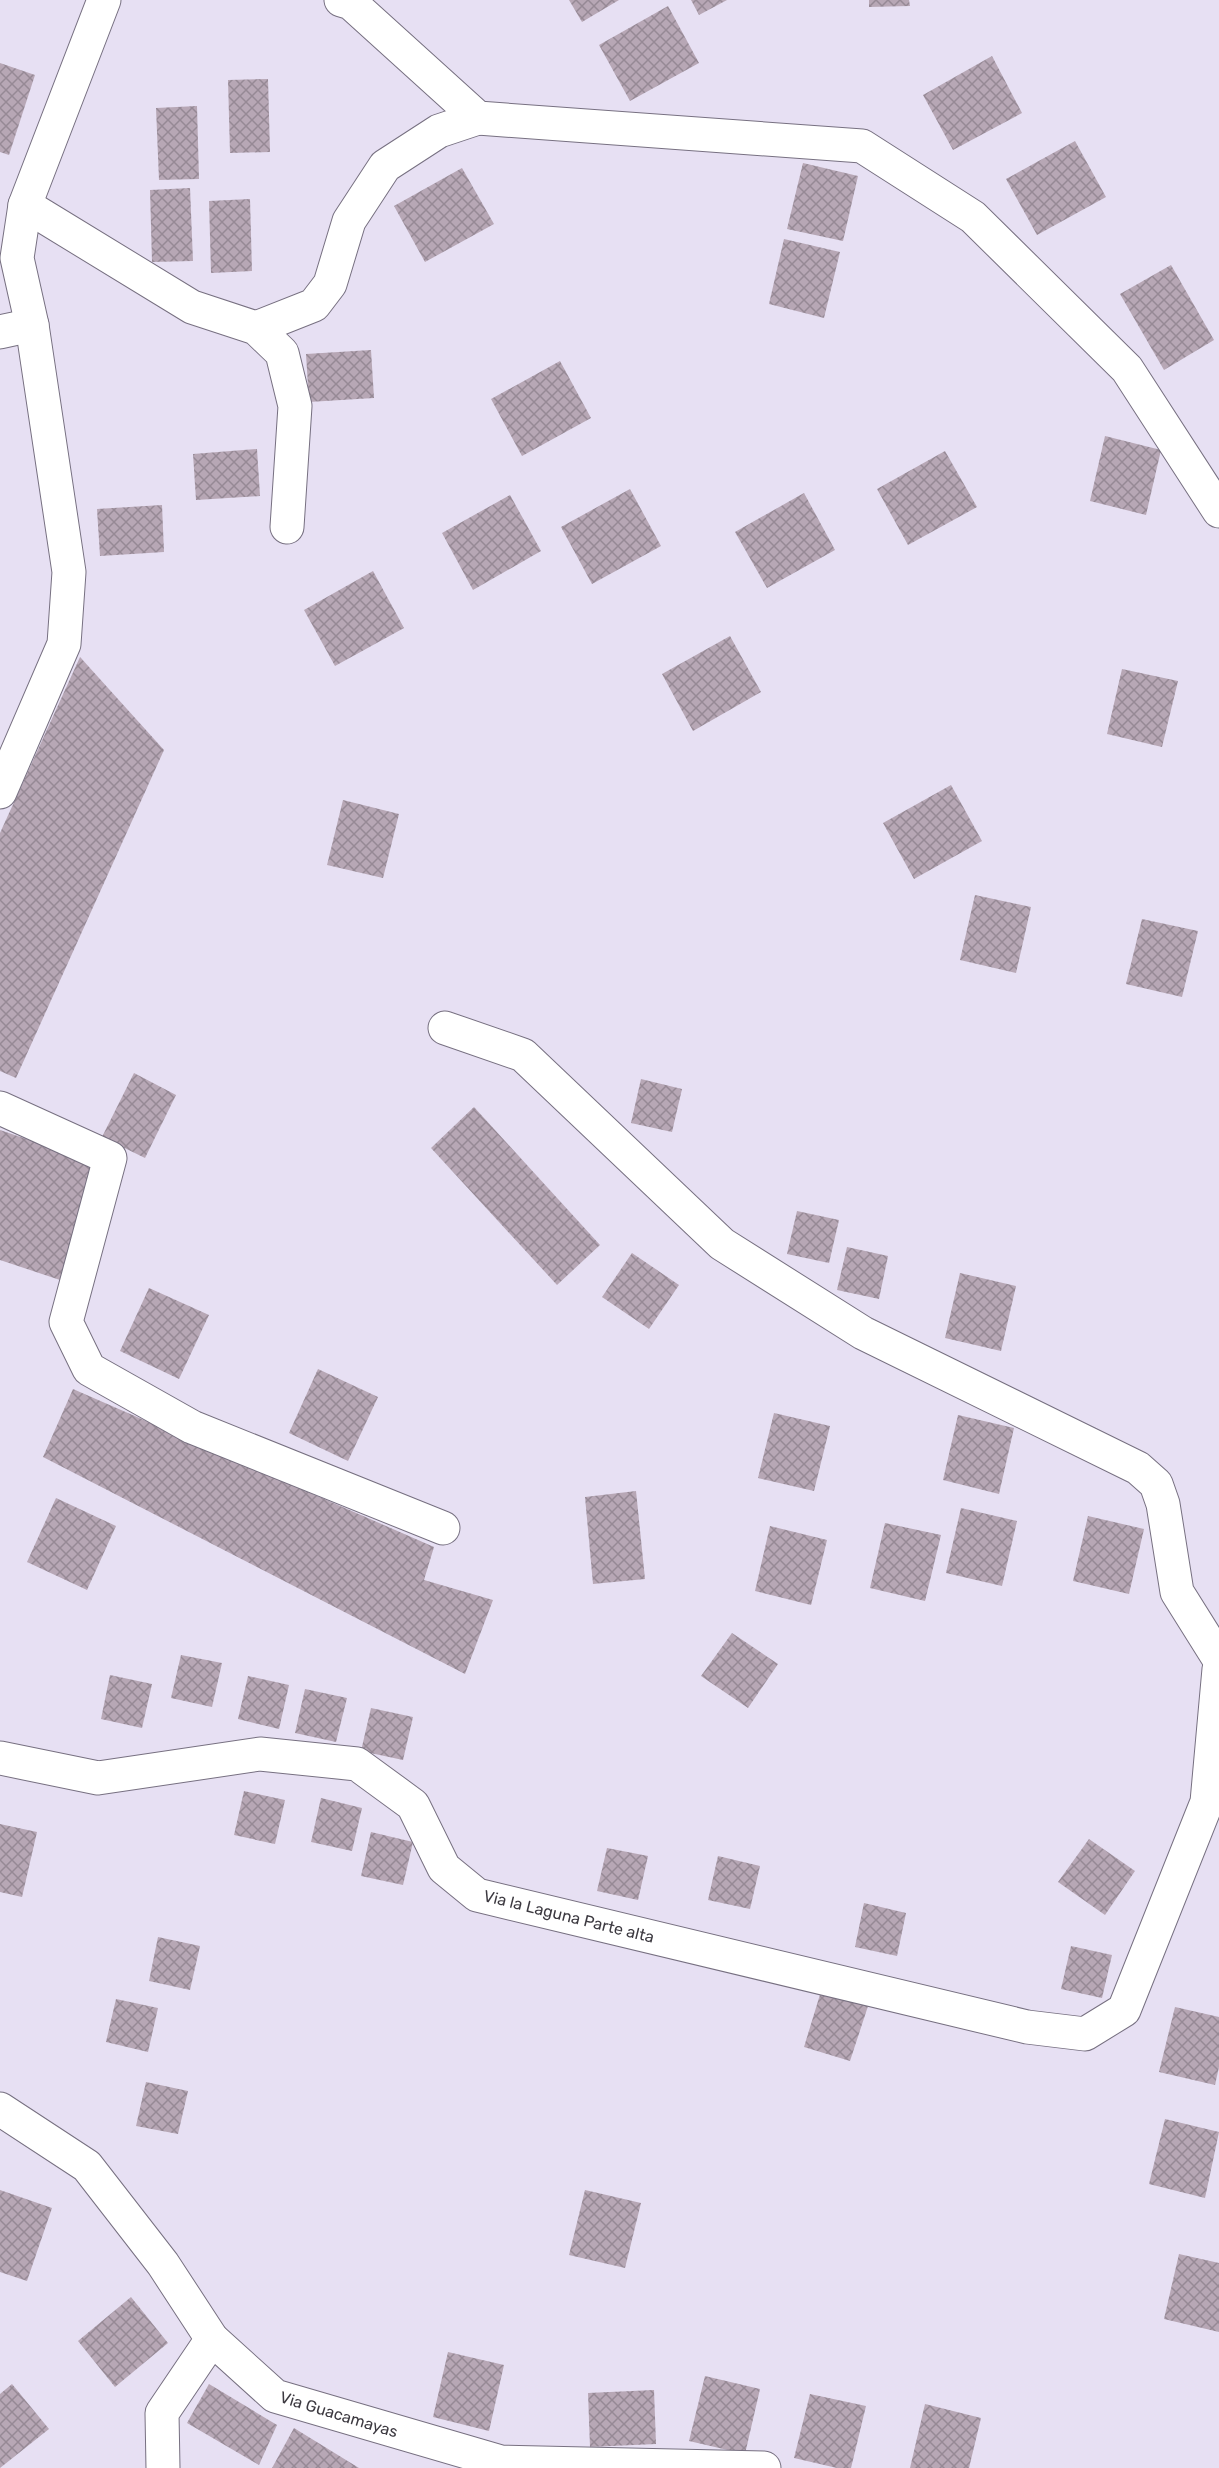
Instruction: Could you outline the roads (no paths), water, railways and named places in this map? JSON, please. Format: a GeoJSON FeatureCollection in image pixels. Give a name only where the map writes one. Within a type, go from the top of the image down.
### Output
{"type":"FeatureCollection","features":[{"type":"Feature","properties":{"kind":"street"},"geometry":{"type":"LineString","coordinates":[[0,792],[64,644],[69,572],[32,325],[17,258],[25,205],[104,0]]}},
{"type":"Feature","properties":{"kind":"street"},"geometry":{"type":"LineString","coordinates":[[341,0],[351,3],[478,118]]}},
{"type":"Feature","properties":{"kind":"street"},"geometry":{"type":"LineString","coordinates":[[256,328],[315,305],[330,284],[349,221],[385,166],[440,131],[478,118],[862,146],[972,217],[1127,369],[1219,511]]}},
{"type":"Feature","properties":{"kind":"street"},"geometry":{"type":"LineString","coordinates":[[25,205],[192,307],[256,328],[282,353],[295,406],[287,528]]}},
{"type":"Feature","properties":{"kind":"street"},"geometry":{"type":"LineString","coordinates":[[0,332],[32,325]]}},
{"type":"Feature","properties":{"kind":"street"},"geometry":{"type":"LineString","coordinates":[[445,1028],[523,1055],[722,1244],[862,1333],[1138,1468],[1156,1484],[1163,1504],[1177,1592],[1219,1659]]}},
{"type":"Feature","properties":{"kind":"street"},"geometry":{"type":"LineString","coordinates":[[0,1108],[110,1158],[66,1322],[90,1369],[192,1427],[443,1528]]}},
{"type":"Feature","properties":{"kind":"street","name":"Via la Laguna Parte alta"},"geometry":{"type":"LineString","coordinates":[[0,1758],[98,1778],[260,1754],[357,1764],[413,1805],[444,1868],[477,1894],[1027,2026],[1084,2034],[1124,2010],[1207,1802],[1219,1669]]}},
{"type":"Feature","properties":{"kind":"street","name":"Via Guacamayas"},"geometry":{"type":"LineString","coordinates":[[0,2109],[87,2166],[163,2264],[212,2339],[275,2396],[506,2465],[764,2468]]}},
{"type":"Feature","properties":{"kind":"street"},"geometry":{"type":"LineString","coordinates":[[163,2468],[162,2413],[212,2339]]}}]}
